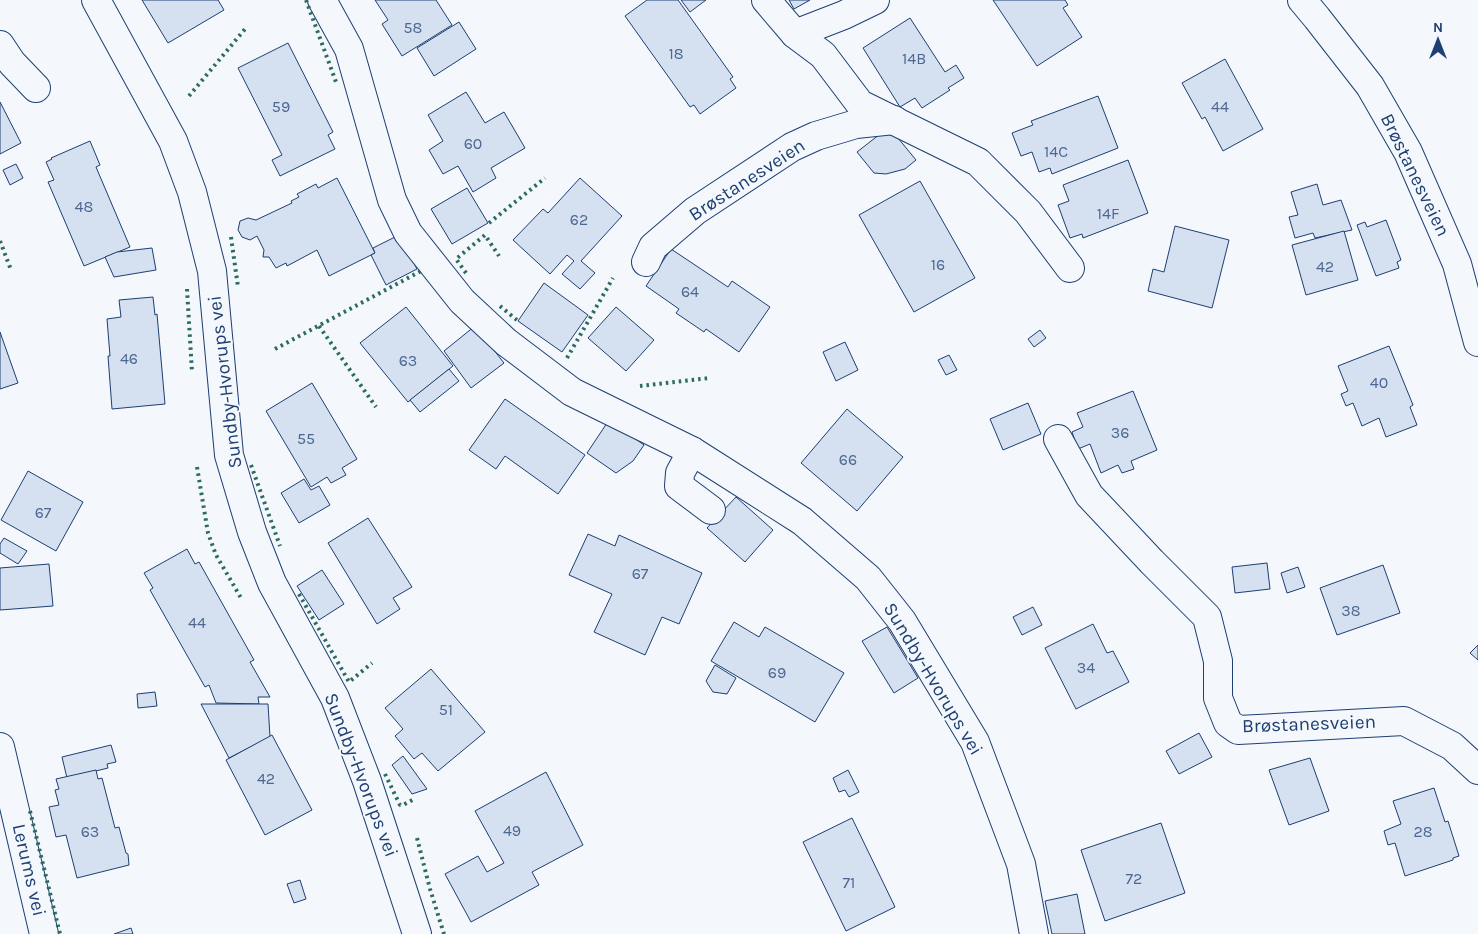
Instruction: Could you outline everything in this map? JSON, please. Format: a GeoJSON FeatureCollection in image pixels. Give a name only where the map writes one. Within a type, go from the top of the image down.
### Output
{"type":"FeatureCollection","features":[{"type":"Feature","properties":{"kind":"street","name":"Sundby-Hvorups vei"},"geometry":{"type":"LineString","coordinates":[[96,0],[172,141],[192,192],[212,271],[229,455],[252,532],[272,583],[335,698],[367,781],[417,934]]}},
{"type":"Feature","properties":{"kind":"street","name":"Sundby-Hvorups vei"},"geometry":{"type":"LineString","coordinates":[[322,0],[349,49],[392,200],[408,232],[462,301],[506,342],[572,392],[692,451],[728,472],[802,521],[868,578],[902,621],[975,742],[1021,864],[1034,934]]}},
{"type":"Feature","properties":{"kind":"street"},"geometry":{"type":"LineString","coordinates":[[766,0],[795,34],[823,55],[860,104],[978,162],[1028,212],[1070,268]]}},
{"type":"Feature","properties":{"kind":"street"},"geometry":{"type":"LineString","coordinates":[[795,34],[876,0]]}},
{"type":"Feature","properties":{"kind":"street","name":"Brøstanesveien"},"geometry":{"type":"LineString","coordinates":[[1302,0],[1370,86],[1408,152],[1457,264],[1478,342]]}},
{"type":"Feature","properties":{"kind":"street"},"geometry":{"type":"LineString","coordinates":[[0,45],[12,62],[36,88]]}},
{"type":"Feature","properties":{"kind":"street","name":"Brøstanesveien"},"geometry":{"type":"LineString","coordinates":[[646,262],[654,247],[695,211],[792,146],[816,136],[856,124],[894,120]]}},
{"type":"Feature","properties":{"kind":"street","name":"Brøstanesveien"},"geometry":{"type":"LineString","coordinates":[[1058,439],[1089,495],[1152,562],[1208,617],[1218,661],[1218,698],[1228,723],[1238,730],[1404,721],[1452,746],[1478,770]]}},
{"type":"Feature","properties":{"kind":"street"},"geometry":{"type":"LineString","coordinates":[[692,451],[680,473],[679,486],[711,510]]}},
{"type":"Feature","properties":{"kind":"street","name":"Lerums vei"},"geometry":{"type":"LineString","coordinates":[[0,747],[44,934]]}},
{"type":"Feature","properties":{"kind":"building"},"geometry":{"type":"Polygon","coordinates":[[[142,0],[218,0],[224,10],[168,43],[142,0]]]}},
{"type":"Feature","properties":{"kind":"building"},"geometry":{"type":"Polygon","coordinates":[[[375,0],[436,0],[452,25],[402,56],[382,24],[388,20],[375,0]]]}},
{"type":"Feature","properties":{"kind":"building"},"geometry":{"type":"Polygon","coordinates":[[[647,0],[678,0],[733,77],[730,79],[736,88],[700,114],[694,105],[690,107],[625,16],[647,0]]]}},
{"type":"Feature","properties":{"kind":"building"},"geometry":{"type":"Polygon","coordinates":[[[681,0],[706,0],[690,12],[681,0]]]}},
{"type":"Feature","properties":{"kind":"building"},"geometry":{"type":"Polygon","coordinates":[[[789,0],[810,0],[794,9],[789,0]]]}},
{"type":"Feature","properties":{"kind":"building"},"geometry":{"type":"Polygon","coordinates":[[[993,0],[1065,0],[1068,5],[1063,8],[1082,37],[1037,66],[993,0]]]}},
{"type":"Feature","properties":{"kind":"building"},"geometry":{"type":"Polygon","coordinates":[[[910,18],[945,72],[956,65],[964,78],[948,88],[950,90],[922,108],[915,98],[900,107],[863,48],[910,18]]]}},
{"type":"Feature","properties":{"kind":"building"},"geometry":{"type":"Polygon","coordinates":[[[459,22],[476,49],[434,76],[417,48],[459,22]]]}},
{"type":"Feature","properties":{"kind":"building"},"geometry":{"type":"Polygon","coordinates":[[[288,43],[333,132],[328,135],[335,149],[280,176],[272,160],[282,155],[238,68],[288,43]]]}},
{"type":"Feature","properties":{"kind":"building"},"geometry":{"type":"Polygon","coordinates":[[[1225,59],[1263,129],[1223,151],[1205,117],[1202,119],[1182,83],[1225,59]]]}},
{"type":"Feature","properties":{"kind":"building"},"geometry":{"type":"Polygon","coordinates":[[[466,92],[485,123],[504,112],[525,148],[491,168],[496,178],[473,192],[458,166],[443,174],[429,150],[443,141],[428,115],[466,92]]]}},
{"type":"Feature","properties":{"kind":"building"},"geometry":{"type":"Polygon","coordinates":[[[1098,96],[1118,148],[1052,174],[1050,168],[1039,172],[1032,152],[1021,156],[1012,133],[1033,125],[1031,121],[1098,96]]]}},
{"type":"Feature","properties":{"kind":"building"},"geometry":{"type":"Polygon","coordinates":[[[0,102],[21,143],[0,154],[0,102]]]}},
{"type":"Feature","properties":{"kind":"building"},"geometry":{"type":"Polygon","coordinates":[[[889,127],[916,160],[905,169],[886,174],[874,173],[857,152],[889,127]]]}},
{"type":"Feature","properties":{"kind":"building"},"geometry":{"type":"Polygon","coordinates":[[[90,141],[100,165],[96,167],[130,247],[84,266],[48,182],[54,180],[46,162],[90,141]]]}},
{"type":"Feature","properties":{"kind":"building"},"geometry":{"type":"Polygon","coordinates":[[[1128,160],[1148,213],[1083,238],[1082,234],[1070,238],[1058,205],[1069,201],[1063,185],[1128,160]]]}},
{"type":"Feature","properties":{"kind":"building"},"geometry":{"type":"Polygon","coordinates":[[[16,164],[23,178],[10,185],[3,170],[16,164]]]}},
{"type":"Feature","properties":{"kind":"building"},"geometry":{"type":"Polygon","coordinates":[[[337,178],[375,253],[329,276],[317,250],[287,266],[286,263],[276,268],[269,257],[263,257],[264,250],[257,236],[250,240],[242,237],[238,230],[240,221],[248,218],[256,220],[292,203],[291,201],[299,197],[297,194],[316,184],[318,188],[337,178]]]}},
{"type":"Feature","properties":{"kind":"building"},"geometry":{"type":"Polygon","coordinates":[[[580,178],[622,216],[581,261],[595,273],[580,289],[562,274],[574,261],[567,255],[550,274],[513,240],[543,209],[548,213],[580,178]]]}},
{"type":"Feature","properties":{"kind":"building"},"geometry":{"type":"Polygon","coordinates":[[[920,181],[975,278],[914,312],[859,215],[920,181]]]}},
{"type":"Feature","properties":{"kind":"building"},"geometry":{"type":"Polygon","coordinates":[[[1317,184],[1323,205],[1341,200],[1352,230],[1315,238],[1313,233],[1295,238],[1289,217],[1298,215],[1291,192],[1317,184]]]}},
{"type":"Feature","properties":{"kind":"building"},"geometry":{"type":"Polygon","coordinates":[[[467,188],[488,223],[452,244],[431,209],[467,188]]]}},
{"type":"Feature","properties":{"kind":"building"},"geometry":{"type":"Polygon","coordinates":[[[1386,220],[1401,260],[1397,262],[1399,268],[1376,276],[1357,225],[1365,222],[1367,227],[1386,220]]]}},
{"type":"Feature","properties":{"kind":"building"},"geometry":{"type":"Polygon","coordinates":[[[1175,226],[1229,240],[1212,308],[1148,291],[1153,269],[1164,272],[1175,226]]]}},
{"type":"Feature","properties":{"kind":"building"},"geometry":{"type":"Polygon","coordinates":[[[1344,231],[1358,280],[1306,295],[1292,245],[1344,231]]]}},
{"type":"Feature","properties":{"kind":"building"},"geometry":{"type":"Polygon","coordinates":[[[399,235],[417,269],[386,285],[371,255],[375,253],[373,248],[399,235]]]}},
{"type":"Feature","properties":{"kind":"building"},"geometry":{"type":"Polygon","coordinates":[[[152,248],[156,270],[114,277],[105,257],[117,252],[152,248]]]}},
{"type":"Feature","properties":{"kind":"building"},"geometry":{"type":"Polygon","coordinates":[[[671,249],[728,287],[732,281],[770,307],[739,352],[706,329],[704,332],[676,313],[679,309],[646,286],[671,249]]]}},
{"type":"Feature","properties":{"kind":"building"},"geometry":{"type":"Polygon","coordinates":[[[544,283],[588,315],[562,352],[518,321],[544,283]]]}},
{"type":"Feature","properties":{"kind":"building"},"geometry":{"type":"Polygon","coordinates":[[[153,297],[155,315],[157,314],[165,404],[112,409],[107,319],[121,317],[119,300],[153,297]]]}},
{"type":"Feature","properties":{"kind":"building"},"geometry":{"type":"Polygon","coordinates":[[[406,307],[453,366],[408,402],[360,343],[406,307]]]}},
{"type":"Feature","properties":{"kind":"building"},"geometry":{"type":"Polygon","coordinates":[[[616,307],[654,340],[626,371],[588,338],[616,307]]]}},
{"type":"Feature","properties":{"kind":"building"},"geometry":{"type":"Polygon","coordinates":[[[475,326],[504,363],[471,388],[444,351],[475,326]]]}},
{"type":"Feature","properties":{"kind":"building"},"geometry":{"type":"Polygon","coordinates":[[[1040,330],[1046,338],[1034,347],[1028,339],[1040,330]]]}},
{"type":"Feature","properties":{"kind":"building"},"geometry":{"type":"Polygon","coordinates":[[[0,332],[18,383],[0,389],[0,332]]]}},
{"type":"Feature","properties":{"kind":"building"},"geometry":{"type":"Polygon","coordinates":[[[845,342],[858,370],[836,381],[823,352],[845,342]]]}},
{"type":"Feature","properties":{"kind":"building"},"geometry":{"type":"Polygon","coordinates":[[[1389,346],[1413,405],[1410,407],[1417,425],[1386,437],[1379,418],[1362,426],[1353,403],[1346,406],[1341,394],[1348,391],[1338,366],[1389,346]]]}},
{"type":"Feature","properties":{"kind":"building"},"geometry":{"type":"Polygon","coordinates":[[[949,355],[957,370],[946,375],[938,360],[949,355]]]}},
{"type":"Feature","properties":{"kind":"building"},"geometry":{"type":"Polygon","coordinates":[[[449,369],[459,381],[420,412],[410,400],[449,369]]]}},
{"type":"Feature","properties":{"kind":"building"},"geometry":{"type":"Polygon","coordinates":[[[312,383],[357,459],[342,468],[346,475],[331,483],[327,477],[311,487],[266,411],[312,383]]]}},
{"type":"Feature","properties":{"kind":"building"},"geometry":{"type":"Polygon","coordinates":[[[1133,391],[1157,450],[1131,461],[1134,469],[1122,473],[1118,465],[1101,473],[1090,444],[1078,449],[1072,432],[1083,427],[1077,413],[1133,391]]]}},
{"type":"Feature","properties":{"kind":"building"},"geometry":{"type":"Polygon","coordinates":[[[505,399],[585,455],[558,494],[505,456],[496,469],[469,450],[505,399]]]}},
{"type":"Feature","properties":{"kind":"building"},"geometry":{"type":"Polygon","coordinates":[[[1028,403],[1041,434],[1003,450],[990,419],[1028,403]]]}},
{"type":"Feature","properties":{"kind":"building"},"geometry":{"type":"Polygon","coordinates":[[[847,409],[903,457],[857,511],[801,463],[847,409]]]}},
{"type":"Feature","properties":{"kind":"building"},"geometry":{"type":"Polygon","coordinates":[[[609,420],[644,445],[633,461],[616,473],[587,453],[609,420]]]}},
{"type":"Feature","properties":{"kind":"building"},"geometry":{"type":"Polygon","coordinates":[[[28,471],[83,502],[56,551],[1,520],[28,471]]]}},
{"type":"Feature","properties":{"kind":"building"},"geometry":{"type":"Polygon","coordinates":[[[304,479],[311,490],[319,486],[330,505],[299,523],[281,493],[304,479]]]}},
{"type":"Feature","properties":{"kind":"building"},"geometry":{"type":"Polygon","coordinates":[[[736,497],[773,530],[745,562],[707,528],[736,497]]]}},
{"type":"Feature","properties":{"kind":"building"},"geometry":{"type":"Polygon","coordinates":[[[368,518],[412,587],[393,598],[400,609],[377,624],[328,543],[368,518]]]}},
{"type":"Feature","properties":{"kind":"building"},"geometry":{"type":"Polygon","coordinates":[[[588,534],[615,546],[619,535],[702,573],[679,624],[662,617],[645,655],[594,632],[612,594],[569,575],[588,534]]]}},
{"type":"Feature","properties":{"kind":"building"},"geometry":{"type":"Polygon","coordinates":[[[4,538],[27,551],[18,564],[0,553],[0,544],[4,538]]]}},
{"type":"Feature","properties":{"kind":"building"},"geometry":{"type":"Polygon","coordinates":[[[187,549],[195,564],[199,562],[254,660],[250,662],[270,697],[258,697],[259,704],[216,703],[209,685],[205,687],[150,590],[153,588],[144,573],[187,549]]]}},
{"type":"Feature","properties":{"kind":"building"},"geometry":{"type":"Polygon","coordinates":[[[1267,563],[1270,589],[1235,593],[1232,567],[1267,563]]]}},
{"type":"Feature","properties":{"kind":"building"},"geometry":{"type":"Polygon","coordinates":[[[49,564],[53,606],[0,610],[0,568],[49,564]]]}},
{"type":"Feature","properties":{"kind":"building"},"geometry":{"type":"Polygon","coordinates":[[[1383,565],[1400,613],[1337,635],[1320,588],[1383,565]]]}},
{"type":"Feature","properties":{"kind":"building"},"geometry":{"type":"Polygon","coordinates":[[[1298,567],[1305,587],[1287,593],[1281,573],[1298,567]]]}},
{"type":"Feature","properties":{"kind":"building"},"geometry":{"type":"Polygon","coordinates":[[[322,570],[344,604],[319,620],[297,586],[322,570]]]}},
{"type":"Feature","properties":{"kind":"building"},"geometry":{"type":"Polygon","coordinates":[[[1033,607],[1042,625],[1022,635],[1013,617],[1033,607]]]}},
{"type":"Feature","properties":{"kind":"building"},"geometry":{"type":"Polygon","coordinates":[[[734,622],[759,637],[765,627],[844,673],[815,722],[711,661],[734,622]]]}},
{"type":"Feature","properties":{"kind":"building"},"geometry":{"type":"Polygon","coordinates":[[[1093,624],[1107,653],[1113,651],[1129,682],[1076,709],[1045,648],[1093,624]]]}},
{"type":"Feature","properties":{"kind":"building"},"geometry":{"type":"Polygon","coordinates":[[[887,627],[918,678],[894,693],[862,641],[887,627]]]}},
{"type":"Feature","properties":{"kind":"building"},"geometry":{"type":"Polygon","coordinates":[[[1478,645],[1478,660],[1470,653],[1478,645]]]}},
{"type":"Feature","properties":{"kind":"building"},"geometry":{"type":"Polygon","coordinates":[[[715,665],[736,678],[727,694],[713,692],[706,681],[715,665]]]}},
{"type":"Feature","properties":{"kind":"building"},"geometry":{"type":"Polygon","coordinates":[[[431,669],[485,732],[438,771],[422,753],[414,759],[395,736],[403,729],[385,708],[431,669]]]}},
{"type":"Feature","properties":{"kind":"building"},"geometry":{"type":"Polygon","coordinates":[[[155,692],[157,706],[138,708],[137,694],[155,692]]]}},
{"type":"Feature","properties":{"kind":"building"},"geometry":{"type":"Polygon","coordinates":[[[201,704],[268,704],[270,737],[229,758],[201,704]]]}},
{"type":"Feature","properties":{"kind":"building"},"geometry":{"type":"Polygon","coordinates":[[[1199,733],[1212,757],[1179,774],[1166,751],[1199,733]]]}},
{"type":"Feature","properties":{"kind":"building"},"geometry":{"type":"Polygon","coordinates":[[[272,735],[312,810],[265,835],[226,760],[272,735]]]}},
{"type":"Feature","properties":{"kind":"building"},"geometry":{"type":"Polygon","coordinates":[[[111,745],[116,762],[107,764],[108,768],[67,778],[62,757],[111,745]]]}},
{"type":"Feature","properties":{"kind":"building"},"geometry":{"type":"Polygon","coordinates":[[[403,756],[427,789],[412,794],[392,765],[403,756]]]}},
{"type":"Feature","properties":{"kind":"building"},"geometry":{"type":"Polygon","coordinates":[[[1310,758],[1329,811],[1289,825],[1269,770],[1310,758]]]}},
{"type":"Feature","properties":{"kind":"building"},"geometry":{"type":"Polygon","coordinates":[[[96,770],[98,779],[102,778],[115,828],[119,827],[126,853],[128,854],[129,865],[77,878],[66,835],[56,837],[49,807],[59,805],[55,790],[59,789],[56,779],[96,770]]]}},
{"type":"Feature","properties":{"kind":"building"},"geometry":{"type":"Polygon","coordinates":[[[848,770],[859,792],[849,797],[845,790],[839,792],[833,778],[848,770]]]}},
{"type":"Feature","properties":{"kind":"building"},"geometry":{"type":"Polygon","coordinates":[[[546,772],[583,845],[532,872],[539,885],[471,922],[445,874],[478,856],[487,872],[504,863],[475,811],[546,772]]]}},
{"type":"Feature","properties":{"kind":"building"},"geometry":{"type":"Polygon","coordinates":[[[1434,788],[1445,822],[1448,821],[1459,856],[1453,858],[1453,860],[1405,876],[1395,843],[1388,845],[1384,831],[1401,824],[1393,801],[1434,788]]]}},
{"type":"Feature","properties":{"kind":"building"},"geometry":{"type":"Polygon","coordinates":[[[852,818],[895,907],[846,931],[803,842],[852,818]]]}},
{"type":"Feature","properties":{"kind":"building"},"geometry":{"type":"Polygon","coordinates":[[[1161,823],[1185,893],[1105,921],[1081,850],[1161,823]]]}},
{"type":"Feature","properties":{"kind":"building"},"geometry":{"type":"Polygon","coordinates":[[[300,880],[306,899],[294,903],[287,884],[300,880]]]}},
{"type":"Feature","properties":{"kind":"building"},"geometry":{"type":"Polygon","coordinates":[[[1077,894],[1085,934],[1052,934],[1045,901],[1077,894]]]}},
{"type":"Feature","properties":{"kind":"building"},"geometry":{"type":"Polygon","coordinates":[[[131,928],[133,934],[114,934],[131,928]]]}},
{"type":"Feature","properties":{"kind":"hedge"},"geometry":{"type":"LineString","coordinates":[[306,0],[336,82]]}},
{"type":"Feature","properties":{"kind":"hedge"},"geometry":{"type":"LineString","coordinates":[[189,96],[245,29]]}},
{"type":"Feature","properties":{"kind":"hedge"},"geometry":{"type":"LineString","coordinates":[[489,223],[545,178]]}},
{"type":"Feature","properties":{"kind":"hedge"},"geometry":{"type":"LineString","coordinates":[[466,273],[456,259],[485,235],[499,256]]}},
{"type":"Feature","properties":{"kind":"hedge"},"geometry":{"type":"LineString","coordinates":[[231,237],[238,287]]}},
{"type":"Feature","properties":{"kind":"hedge"},"geometry":{"type":"LineString","coordinates":[[0,241],[11,270]]}},
{"type":"Feature","properties":{"kind":"hedge"},"geometry":{"type":"LineString","coordinates":[[275,349],[421,271]]}},
{"type":"Feature","properties":{"kind":"hedge"},"geometry":{"type":"LineString","coordinates":[[567,358],[613,278]]}},
{"type":"Feature","properties":{"kind":"hedge"},"geometry":{"type":"LineString","coordinates":[[187,289],[192,372]]}},
{"type":"Feature","properties":{"kind":"hedge"},"geometry":{"type":"LineString","coordinates":[[500,306],[518,321]]}},
{"type":"Feature","properties":{"kind":"hedge"},"geometry":{"type":"LineString","coordinates":[[319,326],[376,407]]}},
{"type":"Feature","properties":{"kind":"hedge"},"geometry":{"type":"LineString","coordinates":[[640,386],[710,378]]}},
{"type":"Feature","properties":{"kind":"hedge"},"geometry":{"type":"LineString","coordinates":[[251,465],[280,546]]}},
{"type":"Feature","properties":{"kind":"hedge"},"geometry":{"type":"LineString","coordinates":[[197,467],[208,533],[216,555],[241,598]]}},
{"type":"Feature","properties":{"kind":"hedge"},"geometry":{"type":"LineString","coordinates":[[299,594],[349,682],[372,663]]}},
{"type":"Feature","properties":{"kind":"hedge"},"geometry":{"type":"LineString","coordinates":[[385,774],[400,805],[414,799]]}},
{"type":"Feature","properties":{"kind":"hedge"},"geometry":{"type":"LineString","coordinates":[[30,811],[60,934]]}},
{"type":"Feature","properties":{"kind":"hedge"},"geometry":{"type":"LineString","coordinates":[[417,838],[444,934]]}}]}
